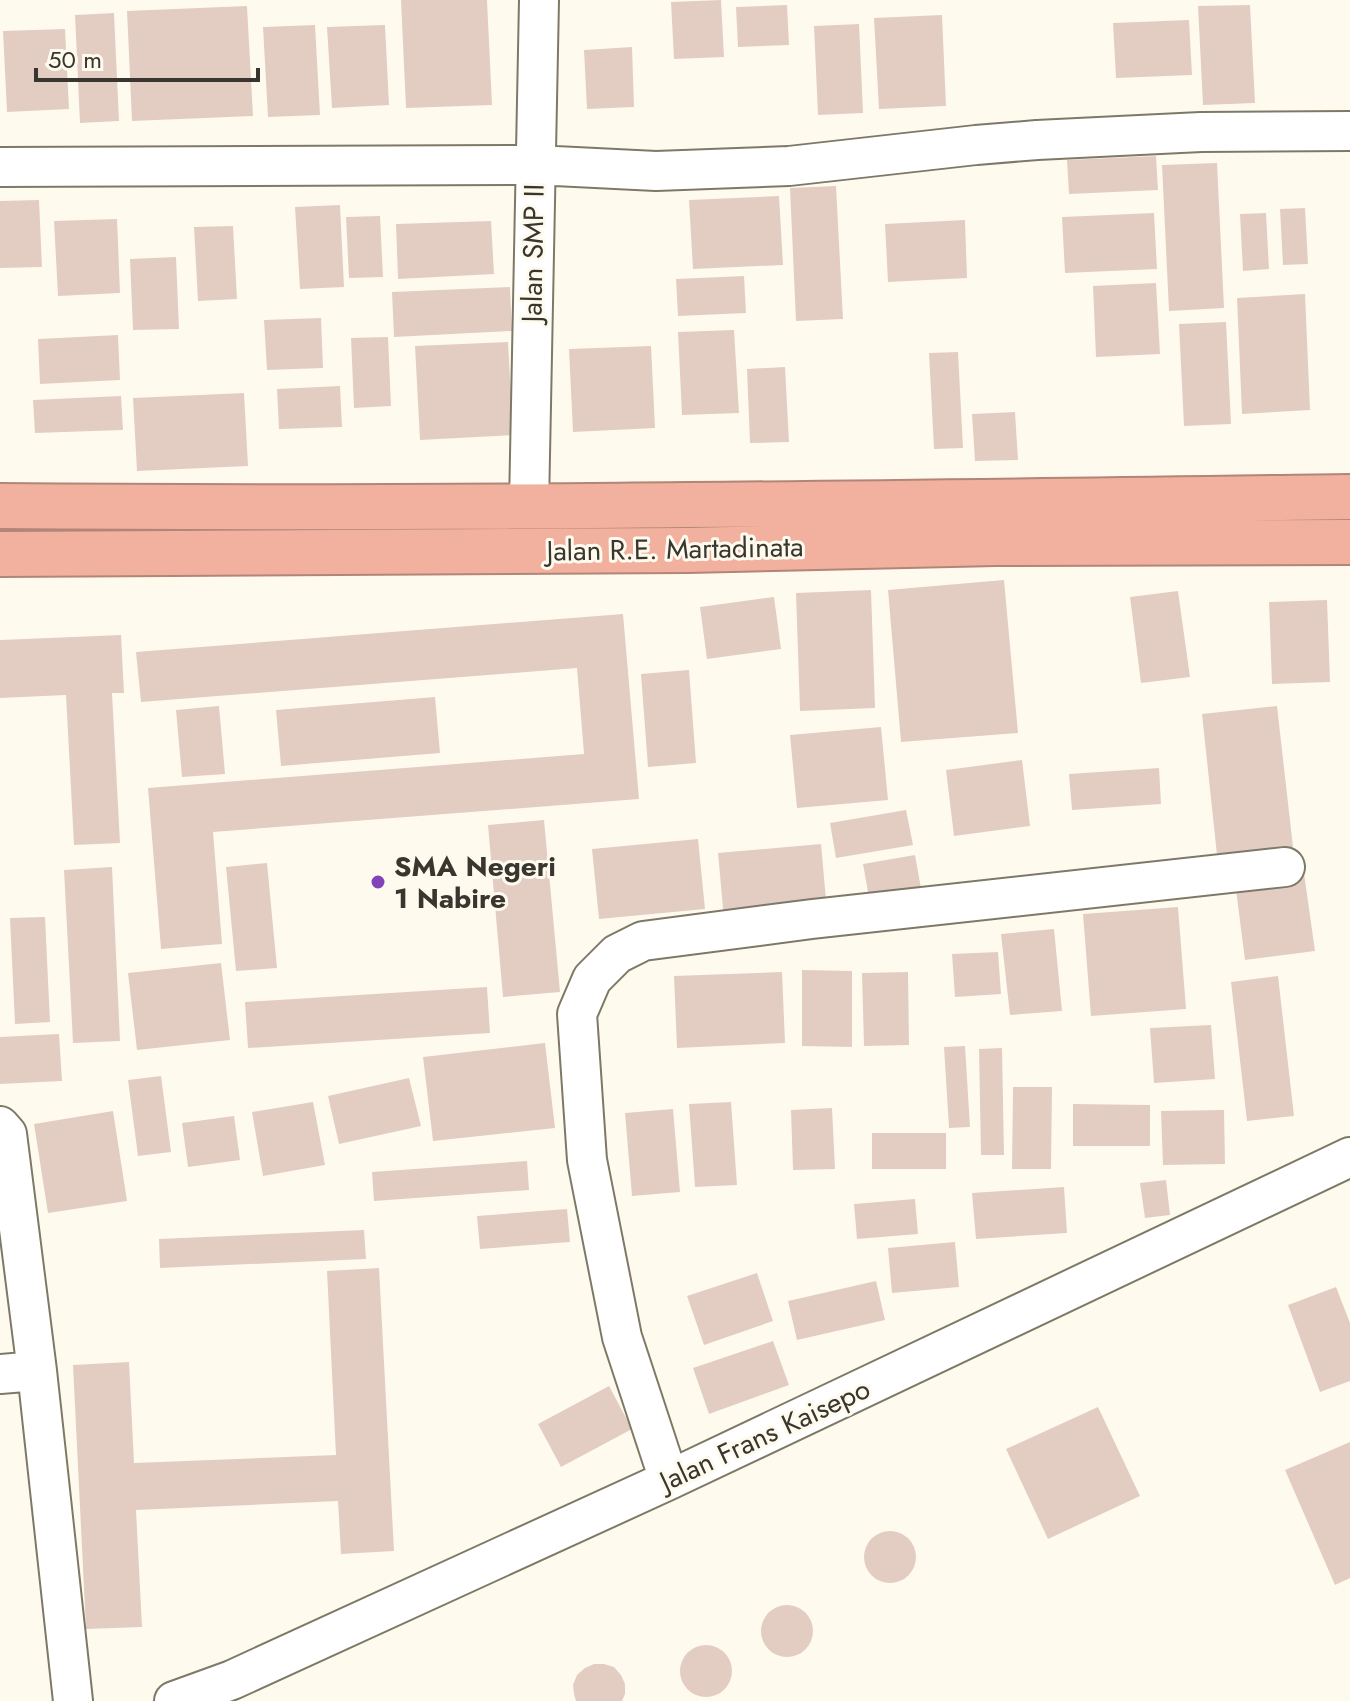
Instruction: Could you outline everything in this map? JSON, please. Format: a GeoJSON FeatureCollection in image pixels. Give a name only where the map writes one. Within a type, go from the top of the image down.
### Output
{"type":"FeatureCollection","features":[{"type":"Feature","properties":{"kind":"highway","name":"Jalan R.E. Martadinata"},"geometry":{"type":"LineString","coordinates":[[0,506],[529,506],[1350,497]]}},
{"type":"Feature","properties":{"kind":"highway"},"geometry":{"type":"LineString","coordinates":[[782,504],[784,548]]}},
{"type":"Feature","properties":{"kind":"highway","name":"Jalan R.E. Martadinata"},"geometry":{"type":"LineString","coordinates":[[0,554],[1350,542]]}},
{"type":"Feature","properties":{"kind":"street","name":"Jalan SMP II"},"geometry":{"type":"LineString","coordinates":[[529,506],[539,0]]}},
{"type":"Feature","properties":{"kind":"street"},"geometry":{"type":"LineString","coordinates":[[0,167],[535,165],[656,171],[789,166],[1037,140],[1201,132],[1350,131]]}},
{"type":"Feature","properties":{"kind":"street"},"geometry":{"type":"LineString","coordinates":[[669,1480],[622,1337],[587,1160],[577,1014],[592,979],[617,954],[643,941],[812,919],[1285,867]]}},
{"type":"Feature","properties":{"kind":"street"},"geometry":{"type":"LineString","coordinates":[[0,1126],[7,1134],[18,1373],[73,1701]]}},
{"type":"Feature","properties":{"kind":"street","name":"Jalan Frans Kaisepo"},"geometry":{"type":"LineString","coordinates":[[174,1701],[232,1680],[669,1480],[1350,1157]]}},
{"type":"Feature","properties":{"kind":"building"},"geometry":{"type":"Polygon","coordinates":[[[401,0],[487,0],[492,105],[406,108],[401,0]]]}},
{"type":"Feature","properties":{"kind":"building"},"geometry":{"type":"Polygon","coordinates":[[[721,0],[724,57],[674,59],[671,2],[721,0]]]}},
{"type":"Feature","properties":{"kind":"building"},"geometry":{"type":"Polygon","coordinates":[[[787,5],[789,45],[738,47],[736,7],[787,5]]]}},
{"type":"Feature","properties":{"kind":"building"},"geometry":{"type":"Polygon","coordinates":[[[1250,5],[1255,103],[1203,105],[1198,6],[1250,5]]]}},
{"type":"Feature","properties":{"kind":"building"},"geometry":{"type":"Polygon","coordinates":[[[247,6],[253,116],[132,121],[127,11],[247,6]]]}},
{"type":"Feature","properties":{"kind":"building"},"geometry":{"type":"Polygon","coordinates":[[[114,13],[119,121],[80,123],[75,15],[114,13]]]}},
{"type":"Feature","properties":{"kind":"building"},"geometry":{"type":"Polygon","coordinates":[[[942,15],[946,106],[879,109],[874,18],[942,15]]]}},
{"type":"Feature","properties":{"kind":"building"},"geometry":{"type":"Polygon","coordinates":[[[1189,20],[1192,75],[1116,78],[1113,23],[1189,20]]]}},
{"type":"Feature","properties":{"kind":"building"},"geometry":{"type":"Polygon","coordinates":[[[859,24],[863,113],[818,115],[814,26],[859,24]]]}},
{"type":"Feature","properties":{"kind":"building"},"geometry":{"type":"Polygon","coordinates":[[[315,25],[320,115],[268,117],[263,27],[315,25]]]}},
{"type":"Feature","properties":{"kind":"building"},"geometry":{"type":"Polygon","coordinates":[[[385,25],[389,105],[332,108],[327,27],[385,25]]]}},
{"type":"Feature","properties":{"kind":"building"},"geometry":{"type":"Polygon","coordinates":[[[65,29],[69,109],[7,112],[3,31],[65,29]]]}},
{"type":"Feature","properties":{"kind":"building"},"geometry":{"type":"Polygon","coordinates":[[[632,47],[634,107],[587,109],[584,50],[632,47]]]}},
{"type":"Feature","properties":{"kind":"building"},"geometry":{"type":"Polygon","coordinates":[[[1156,156],[1158,190],[1069,194],[1067,160],[1156,156]]]}},
{"type":"Feature","properties":{"kind":"building"},"geometry":{"type":"Polygon","coordinates":[[[1217,163],[1224,308],[1169,311],[1162,165],[1217,163]]]}},
{"type":"Feature","properties":{"kind":"building"},"geometry":{"type":"Polygon","coordinates":[[[836,186],[843,319],[796,321],[790,188],[836,186]]]}},
{"type":"Feature","properties":{"kind":"building"},"geometry":{"type":"Polygon","coordinates":[[[779,196],[783,265],[693,269],[689,200],[779,196]]]}},
{"type":"Feature","properties":{"kind":"building"},"geometry":{"type":"Polygon","coordinates":[[[39,200],[42,267],[0,268],[0,201],[39,200]]]}},
{"type":"Feature","properties":{"kind":"building"},"geometry":{"type":"Polygon","coordinates":[[[340,205],[344,287],[300,289],[295,207],[340,205]]]}},
{"type":"Feature","properties":{"kind":"building"},"geometry":{"type":"Polygon","coordinates":[[[1305,208],[1308,264],[1283,265],[1280,209],[1305,208]]]}},
{"type":"Feature","properties":{"kind":"building"},"geometry":{"type":"Polygon","coordinates":[[[1154,213],[1157,269],[1065,273],[1062,217],[1154,213]]]}},
{"type":"Feature","properties":{"kind":"building"},"geometry":{"type":"Polygon","coordinates":[[[1266,213],[1269,269],[1243,271],[1240,214],[1266,213]]]}},
{"type":"Feature","properties":{"kind":"building"},"geometry":{"type":"Polygon","coordinates":[[[380,216],[383,277],[349,278],[346,217],[380,216]]]}},
{"type":"Feature","properties":{"kind":"building"},"geometry":{"type":"Polygon","coordinates":[[[117,219],[120,293],[58,296],[54,221],[117,219]]]}},
{"type":"Feature","properties":{"kind":"building"},"geometry":{"type":"Polygon","coordinates":[[[965,220],[967,278],[888,282],[885,224],[965,220]]]}},
{"type":"Feature","properties":{"kind":"building"},"geometry":{"type":"Polygon","coordinates":[[[491,221],[494,274],[398,279],[396,224],[491,221]]]}},
{"type":"Feature","properties":{"kind":"building"},"geometry":{"type":"Polygon","coordinates":[[[233,226],[237,299],[198,301],[194,227],[233,226]]]}},
{"type":"Feature","properties":{"kind":"building"},"geometry":{"type":"Polygon","coordinates":[[[176,257],[179,329],[133,330],[130,259],[176,257]]]}},
{"type":"Feature","properties":{"kind":"building"},"geometry":{"type":"Polygon","coordinates":[[[744,276],[746,313],[678,316],[676,279],[744,276]]]}},
{"type":"Feature","properties":{"kind":"building"},"geometry":{"type":"Polygon","coordinates":[[[1156,283],[1160,354],[1096,357],[1093,286],[1156,283]]]}},
{"type":"Feature","properties":{"kind":"building"},"geometry":{"type":"Polygon","coordinates":[[[510,287],[512,331],[394,337],[392,292],[510,287]]]}},
{"type":"Feature","properties":{"kind":"building"},"geometry":{"type":"Polygon","coordinates":[[[1305,294],[1310,410],[1242,414],[1237,298],[1305,294]]]}},
{"type":"Feature","properties":{"kind":"building"},"geometry":{"type":"Polygon","coordinates":[[[321,318],[323,368],[267,370],[264,320],[321,318]]]}},
{"type":"Feature","properties":{"kind":"building"},"geometry":{"type":"Polygon","coordinates":[[[1226,322],[1231,424],[1184,426],[1179,324],[1226,322]]]}},
{"type":"Feature","properties":{"kind":"building"},"geometry":{"type":"Polygon","coordinates":[[[734,330],[739,413],[682,415],[678,332],[734,330]]]}},
{"type":"Feature","properties":{"kind":"building"},"geometry":{"type":"Polygon","coordinates":[[[118,335],[120,380],[40,384],[38,339],[118,335]]]}},
{"type":"Feature","properties":{"kind":"building"},"geometry":{"type":"Polygon","coordinates":[[[388,337],[391,406],[354,408],[351,338],[388,337]]]}},
{"type":"Feature","properties":{"kind":"building"},"geometry":{"type":"Polygon","coordinates":[[[508,342],[513,435],[420,440],[415,346],[508,342]]]}},
{"type":"Feature","properties":{"kind":"building"},"geometry":{"type":"Polygon","coordinates":[[[651,346],[655,428],[573,432],[569,349],[651,346]]]}},
{"type":"Feature","properties":{"kind":"building"},"geometry":{"type":"Polygon","coordinates":[[[958,352],[963,448],[934,449],[929,353],[958,352]]]}},
{"type":"Feature","properties":{"kind":"building"},"geometry":{"type":"Polygon","coordinates":[[[785,367],[789,442],[750,443],[747,369],[785,367]]]}},
{"type":"Feature","properties":{"kind":"building"},"geometry":{"type":"Polygon","coordinates":[[[340,386],[342,427],[279,429],[277,389],[340,386]]]}},
{"type":"Feature","properties":{"kind":"building"},"geometry":{"type":"Polygon","coordinates":[[[244,393],[248,466],[137,471],[133,398],[244,393]]]}},
{"type":"Feature","properties":{"kind":"building"},"geometry":{"type":"Polygon","coordinates":[[[121,396],[123,430],[35,433],[33,400],[121,396]]]}},
{"type":"Feature","properties":{"kind":"building"},"geometry":{"type":"Polygon","coordinates":[[[1015,412],[1018,460],[975,461],[972,414],[1015,412]]]}},
{"type":"Feature","properties":{"kind":"building"},"geometry":{"type":"Polygon","coordinates":[[[1004,580],[1018,733],[901,742],[888,590],[1004,580]]]}},
{"type":"Feature","properties":{"kind":"building"},"geometry":{"type":"Polygon","coordinates":[[[871,590],[875,708],[800,711],[796,593],[871,590]]]}},
{"type":"Feature","properties":{"kind":"building"},"geometry":{"type":"Polygon","coordinates":[[[1178,591],[1190,677],[1141,683],[1130,597],[1178,591]]]}},
{"type":"Feature","properties":{"kind":"building"},"geometry":{"type":"Polygon","coordinates":[[[774,597],[781,649],[707,659],[700,607],[774,597]]]}},
{"type":"Feature","properties":{"kind":"building"},"geometry":{"type":"Polygon","coordinates":[[[1327,600],[1330,682],[1272,684],[1269,602],[1327,600]]]}},
{"type":"Feature","properties":{"kind":"building"},"geometry":{"type":"Polygon","coordinates":[[[623,614],[639,799],[213,832],[222,944],[161,949],[148,788],[584,754],[577,668],[141,702],[136,652],[623,614]]]}},
{"type":"Feature","properties":{"kind":"building"},"geometry":{"type":"Polygon","coordinates":[[[121,635],[124,693],[112,693],[120,843],[74,845],[66,695],[0,698],[0,640],[121,635]]]}},
{"type":"Feature","properties":{"kind":"building"},"geometry":{"type":"Polygon","coordinates":[[[689,670],[696,763],[648,767],[641,674],[689,670]]]}},
{"type":"Feature","properties":{"kind":"building"},"geometry":{"type":"Polygon","coordinates":[[[435,697],[440,753],[281,766],[276,710],[435,697]]]}},
{"type":"Feature","properties":{"kind":"building"},"geometry":{"type":"Polygon","coordinates":[[[219,706],[225,774],[182,777],[176,710],[219,706]]]}},
{"type":"Feature","properties":{"kind":"building"},"geometry":{"type":"Polygon","coordinates":[[[1277,706],[1293,847],[1217,855],[1202,714],[1277,706]]]}},
{"type":"Feature","properties":{"kind":"building"},"geometry":{"type":"Polygon","coordinates":[[[881,727],[888,800],[797,808],[790,735],[881,727]]]}},
{"type":"Feature","properties":{"kind":"building"},"geometry":{"type":"Polygon","coordinates":[[[1022,760],[1030,826],[954,836],[946,770],[1022,760]]]}},
{"type":"Feature","properties":{"kind":"building"},"geometry":{"type":"Polygon","coordinates":[[[1159,768],[1161,804],[1072,810],[1069,774],[1159,768]]]}},
{"type":"Feature","properties":{"kind":"building"},"geometry":{"type":"Polygon","coordinates":[[[906,810],[913,845],[836,858],[830,823],[906,810]]]}},
{"type":"Feature","properties":{"kind":"building"},"geometry":{"type":"Polygon","coordinates":[[[544,820],[560,992],[503,997],[488,825],[544,820]]]}},
{"type":"Feature","properties":{"kind":"building"},"geometry":{"type":"Polygon","coordinates":[[[698,839],[705,909],[599,919],[592,849],[698,839]]]}},
{"type":"Feature","properties":{"kind":"building"},"geometry":{"type":"Polygon","coordinates":[[[821,844],[827,911],[724,919],[718,853],[821,844]]]}},
{"type":"Feature","properties":{"kind":"building"},"geometry":{"type":"Polygon","coordinates":[[[915,855],[922,894],[870,903],[863,864],[915,855]]]}},
{"type":"Feature","properties":{"kind":"building"},"geometry":{"type":"Polygon","coordinates":[[[267,863],[277,968],[236,971],[226,867],[267,863]]]}},
{"type":"Feature","properties":{"kind":"building"},"geometry":{"type":"Polygon","coordinates":[[[112,867],[120,1041],[73,1043],[64,870],[112,867]]]}},
{"type":"Feature","properties":{"kind":"building"},"geometry":{"type":"Polygon","coordinates":[[[1304,873],[1315,951],[1245,960],[1235,882],[1304,873]]]}},
{"type":"Feature","properties":{"kind":"building"},"geometry":{"type":"Polygon","coordinates":[[[1178,907],[1186,1009],[1091,1016],[1083,914],[1178,907]]]}},
{"type":"Feature","properties":{"kind":"building"},"geometry":{"type":"Polygon","coordinates":[[[45,917],[50,1022],[15,1024],[10,918],[45,917]]]}},
{"type":"Feature","properties":{"kind":"building"},"geometry":{"type":"Polygon","coordinates":[[[1054,929],[1062,1011],[1010,1015],[1001,934],[1054,929]]]}},
{"type":"Feature","properties":{"kind":"building"},"geometry":{"type":"Polygon","coordinates":[[[998,952],[1001,994],[955,997],[952,954],[998,952]]]}},
{"type":"Feature","properties":{"kind":"building"},"geometry":{"type":"Polygon","coordinates":[[[221,963],[230,1040],[137,1050],[128,973],[221,963]]]}},
{"type":"Feature","properties":{"kind":"building"},"geometry":{"type":"Polygon","coordinates":[[[802,970],[852,971],[852,1047],[802,1046],[802,970]]]}},
{"type":"Feature","properties":{"kind":"building"},"geometry":{"type":"Polygon","coordinates":[[[782,972],[785,1043],[677,1048],[674,976],[782,972]]]}},
{"type":"Feature","properties":{"kind":"building"},"geometry":{"type":"Polygon","coordinates":[[[908,972],[909,1045],[864,1046],[862,973],[908,972]]]}},
{"type":"Feature","properties":{"kind":"building"},"geometry":{"type":"Polygon","coordinates":[[[1278,976],[1294,1116],[1247,1121],[1231,982],[1278,976]]]}},
{"type":"Feature","properties":{"kind":"building"},"geometry":{"type":"Polygon","coordinates":[[[487,987],[490,1033],[248,1048],[245,1002],[487,987]]]}},
{"type":"Feature","properties":{"kind":"building"},"geometry":{"type":"Polygon","coordinates":[[[1211,1025],[1215,1079],[1154,1083],[1150,1028],[1211,1025]]]}},
{"type":"Feature","properties":{"kind":"building"},"geometry":{"type":"Polygon","coordinates":[[[59,1034],[62,1081],[0,1084],[0,1037],[59,1034]]]}},
{"type":"Feature","properties":{"kind":"building"},"geometry":{"type":"Polygon","coordinates":[[[545,1043],[555,1128],[433,1141],[423,1057],[545,1043]]]}},
{"type":"Feature","properties":{"kind":"building"},"geometry":{"type":"Polygon","coordinates":[[[965,1046],[970,1127],[949,1128],[944,1047],[965,1046]]]}},
{"type":"Feature","properties":{"kind":"building"},"geometry":{"type":"Polygon","coordinates":[[[1002,1048],[1004,1155],[981,1155],[979,1049],[1002,1048]]]}},
{"type":"Feature","properties":{"kind":"building"},"geometry":{"type":"Polygon","coordinates":[[[161,1076],[171,1152],[138,1156],[128,1080],[161,1076]]]}},
{"type":"Feature","properties":{"kind":"building"},"geometry":{"type":"Polygon","coordinates":[[[409,1078],[421,1126],[339,1144],[328,1096],[409,1078]]]}},
{"type":"Feature","properties":{"kind":"building"},"geometry":{"type":"Polygon","coordinates":[[[1013,1087],[1052,1087],[1051,1169],[1012,1169],[1013,1087]]]}},
{"type":"Feature","properties":{"kind":"building"},"geometry":{"type":"Polygon","coordinates":[[[313,1102],[325,1165],[263,1176],[252,1112],[313,1102]]]}},
{"type":"Feature","properties":{"kind":"building"},"geometry":{"type":"Polygon","coordinates":[[[731,1102],[737,1185],[695,1187],[689,1104],[731,1102]]]}},
{"type":"Feature","properties":{"kind":"building"},"geometry":{"type":"Polygon","coordinates":[[[1073,1104],[1150,1105],[1150,1146],[1073,1146],[1073,1104]]]}},
{"type":"Feature","properties":{"kind":"building"},"geometry":{"type":"Polygon","coordinates":[[[832,1108],[835,1169],[793,1170],[791,1110],[832,1108]]]}},
{"type":"Feature","properties":{"kind":"building"},"geometry":{"type":"Polygon","coordinates":[[[673,1109],[680,1192],[632,1196],[625,1113],[673,1109]]]}},
{"type":"Feature","properties":{"kind":"building"},"geometry":{"type":"Polygon","coordinates":[[[1224,1110],[1225,1164],[1163,1165],[1161,1111],[1224,1110]]]}},
{"type":"Feature","properties":{"kind":"building"},"geometry":{"type":"Polygon","coordinates":[[[113,1111],[127,1201],[48,1213],[34,1124],[113,1111]]]}},
{"type":"Feature","properties":{"kind":"building"},"geometry":{"type":"Polygon","coordinates":[[[234,1116],[240,1160],[188,1167],[182,1123],[234,1116]]]}},
{"type":"Feature","properties":{"kind":"building"},"geometry":{"type":"Polygon","coordinates":[[[872,1133],[946,1133],[946,1169],[872,1169],[872,1133]]]}},
{"type":"Feature","properties":{"kind":"building"},"geometry":{"type":"Polygon","coordinates":[[[527,1161],[529,1190],[374,1201],[372,1172],[527,1161]]]}},
{"type":"Feature","properties":{"kind":"building"},"geometry":{"type":"Polygon","coordinates":[[[1166,1180],[1170,1215],[1145,1218],[1140,1183],[1166,1180]]]}},
{"type":"Feature","properties":{"kind":"building"},"geometry":{"type":"Polygon","coordinates":[[[1064,1187],[1067,1233],[976,1239],[972,1193],[1064,1187]]]}},
{"type":"Feature","properties":{"kind":"building"},"geometry":{"type":"Polygon","coordinates":[[[915,1199],[918,1234],[857,1239],[854,1204],[915,1199]]]}},
{"type":"Feature","properties":{"kind":"building"},"geometry":{"type":"Polygon","coordinates":[[[567,1209],[570,1242],[480,1249],[477,1216],[567,1209]]]}},
{"type":"Feature","properties":{"kind":"building"},"geometry":{"type":"Polygon","coordinates":[[[364,1230],[366,1259],[160,1268],[159,1239],[364,1230]]]}},
{"type":"Feature","properties":{"kind":"building"},"geometry":{"type":"Polygon","coordinates":[[[955,1242],[959,1287],[892,1293],[888,1248],[955,1242]]]}},
{"type":"Feature","properties":{"kind":"building"},"geometry":{"type":"Polygon","coordinates":[[[379,1268],[394,1551],[341,1554],[338,1501],[136,1510],[142,1627],[86,1629],[73,1365],[129,1362],[134,1463],[336,1455],[327,1271],[379,1268]]]}},
{"type":"Feature","properties":{"kind":"building"},"geometry":{"type":"Polygon","coordinates":[[[757,1273],[773,1321],[704,1345],[687,1296],[757,1273]]]}},
{"type":"Feature","properties":{"kind":"building"},"geometry":{"type":"Polygon","coordinates":[[[876,1281],[885,1320],[797,1340],[788,1301],[876,1281]]]}},
{"type":"Feature","properties":{"kind":"building"},"geometry":{"type":"Polygon","coordinates":[[[1336,1287],[1350,1323],[1350,1381],[1320,1392],[1288,1305],[1336,1287]]]}},
{"type":"Feature","properties":{"kind":"building"},"geometry":{"type":"Polygon","coordinates":[[[773,1341],[789,1385],[709,1414],[693,1368],[773,1341]]]}},
{"type":"Feature","properties":{"kind":"building"},"geometry":{"type":"Polygon","coordinates":[[[609,1386],[632,1429],[561,1467],[538,1424],[609,1386]]]}},
{"type":"Feature","properties":{"kind":"building"},"geometry":{"type":"Polygon","coordinates":[[[1098,1407],[1140,1496],[1048,1539],[1006,1449],[1098,1407]]]}},
{"type":"Feature","properties":{"kind":"building"},"geometry":{"type":"Polygon","coordinates":[[[1350,1442],[1350,1578],[1335,1585],[1285,1470],[1350,1442]]]}},
{"type":"Feature","properties":{"kind":"building"},"geometry":{"type":"Polygon","coordinates":[[[890,1531],[908,1539],[916,1557],[908,1575],[890,1583],[872,1575],[864,1557],[872,1539],[890,1531]]]}},
{"type":"Feature","properties":{"kind":"building"},"geometry":{"type":"Polygon","coordinates":[[[787,1605],[805,1613],[813,1631],[805,1649],[787,1657],[769,1649],[761,1631],[769,1613],[787,1605]]]}},
{"type":"Feature","properties":{"kind":"building"},"geometry":{"type":"Polygon","coordinates":[[[706,1645],[724,1653],[732,1671],[724,1689],[706,1697],[688,1689],[680,1671],[688,1653],[706,1645]]]}},
{"type":"Feature","properties":{"kind":"building"},"geometry":{"type":"Polygon","coordinates":[[[594,1664],[614,1667],[621,1675],[625,1684],[622,1701],[576,1701],[573,1685],[577,1675],[594,1664]]]}},
{"type":"Feature","properties":{"kind":"place","name":"SMA Negeri 1 Nabire"},"geometry":{"type":"Point","coordinates":[378,882]}}]}
